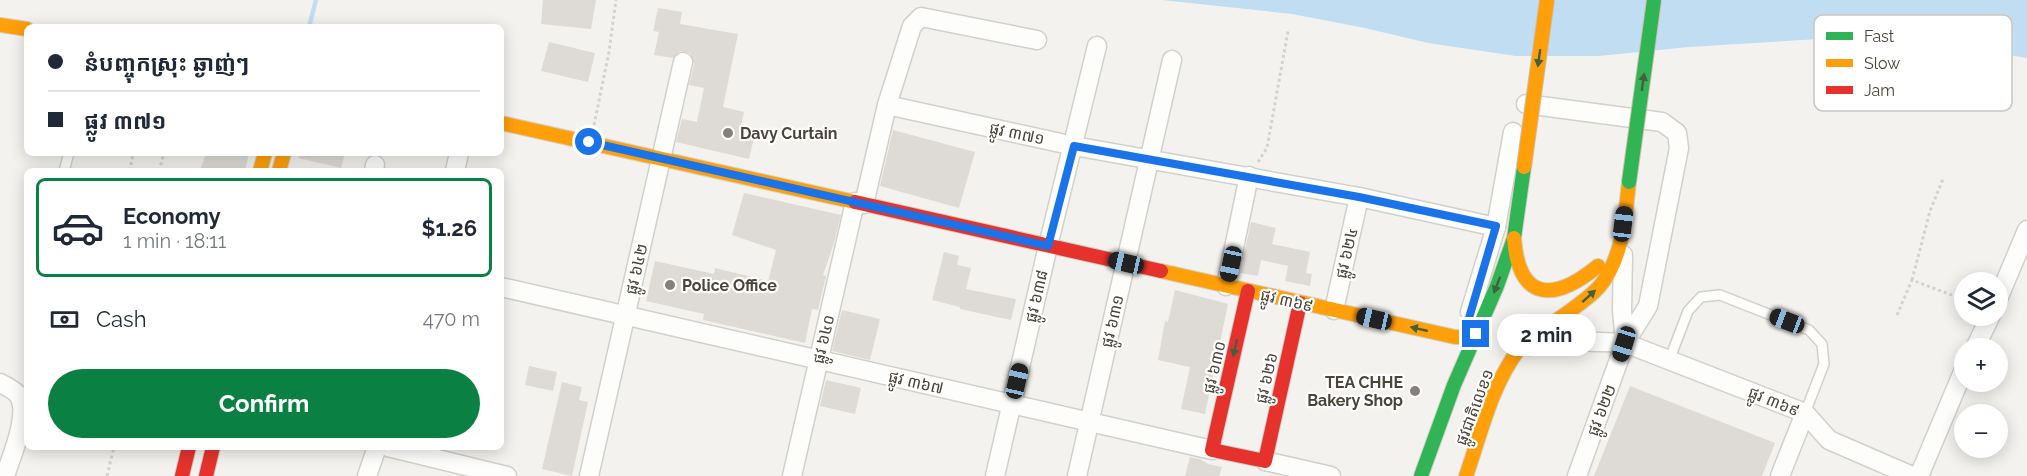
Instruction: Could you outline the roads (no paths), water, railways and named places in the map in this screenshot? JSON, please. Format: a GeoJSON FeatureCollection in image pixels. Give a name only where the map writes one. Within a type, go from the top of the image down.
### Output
{"type":"FeatureCollection","features":[{"type":"Feature","properties":{"kind":"main road","name":"ផ្លូវជាតិលេខ១"},"geometry":{"type":"LineString","coordinates":[[1421,476],[1454,384],[1497,286],[1514,238],[1547,0]]}},
{"type":"Feature","properties":{"kind":"main road","name":"ផ្លូវជាតិលេខ១"},"geometry":{"type":"LineString","coordinates":[[1466,476],[1494,394],[1519,349],[1532,336],[1590,295],[1604,280],[1612,264],[1623,224],[1654,0]]}},
{"type":"Feature","properties":{"kind":"main road"},"geometry":{"type":"LineString","coordinates":[[0,25],[24,29]]}},
{"type":"Feature","properties":{"kind":"main road","name":"ផ្លូវ ៣៦៩"},"geometry":{"type":"LineString","coordinates":[[504,124],[1455,337],[1476,334]]}},
{"type":"Feature","properties":{"kind":"main road"},"geometry":{"type":"LineString","coordinates":[[1514,238],[1516,255],[1523,277],[1533,286],[1557,290],[1580,280],[1596,267],[1615,244],[1623,224]]}},
{"type":"Feature","properties":{"kind":"main road","name":"ផ្លូវ ៦៣០"},"geometry":{"type":"LineString","coordinates":[[1212,450],[1248,291]]}},
{"type":"Feature","properties":{"kind":"main road","name":"ផ្លូវ ៦២៦"},"geometry":{"type":"LineString","coordinates":[[1265,461],[1300,303]]}},
{"type":"Feature","properties":{"kind":"main road"},"geometry":{"type":"LineString","coordinates":[[182,476],[188,450]]}},
{"type":"Feature","properties":{"kind":"main road"},"geometry":{"type":"LineString","coordinates":[[206,476],[212,450]]}},
{"type":"Feature","properties":{"kind":"main road","name":"ផ្លូវ ៣៦៧"},"geometry":{"type":"LineString","coordinates":[[1212,450],[1242,462],[1265,461]]}},
{"type":"Feature","properties":{"kind":"street","name":"ផ្លូវ ៦៤០"},"geometry":{"type":"LineString","coordinates":[[792,476],[818,360],[887,105],[912,26],[921,17],[1037,40]]}},
{"type":"Feature","properties":{"kind":"street","name":"ផ្លូវ ៦៣៨"},"geometry":{"type":"LineString","coordinates":[[995,476],[1097,46]]}},
{"type":"Feature","properties":{"kind":"street","name":"ផ្លូវ ៦៣១"},"geometry":{"type":"LineString","coordinates":[[1077,476],[1172,60]]}},
{"type":"Feature","properties":{"kind":"street","name":"ផ្លូវ ៦៤២"},"geometry":{"type":"LineString","coordinates":[[589,476],[683,62]]}},
{"type":"Feature","properties":{"kind":"street"},"geometry":{"type":"LineString","coordinates":[[1476,334],[1469,318],[1496,226],[1517,110],[1524,104],[1662,122],[1677,133],[1679,148],[1648,306],[1624,344]]}},
{"type":"Feature","properties":{"kind":"street","name":"ផ្លូវ ៣៧១"},"geometry":{"type":"LineString","coordinates":[[887,105],[1074,146],[1359,197],[1496,226]]}},
{"type":"Feature","properties":{"kind":"street"},"geometry":{"type":"LineString","coordinates":[[1226,286],[1249,177]]}},
{"type":"Feature","properties":{"kind":"street","name":"ផ្លូវ ៦២៤"},"geometry":{"type":"LineString","coordinates":[[1334,310],[1359,197]]}},
{"type":"Feature","properties":{"kind":"street"},"geometry":{"type":"LineString","coordinates":[[1623,224],[1624,344]]}},
{"type":"Feature","properties":{"kind":"street"},"geometry":{"type":"LineString","coordinates":[[2008,275],[2027,230]]}},
{"type":"Feature","properties":{"kind":"street","name":"ផ្លូវ ៣៦៧"},"geometry":{"type":"LineString","coordinates":[[504,288],[1212,450]]}},
{"type":"Feature","properties":{"kind":"street","name":"ផ្លូវ ៣៦៩"},"geometry":{"type":"LineString","coordinates":[[1519,349],[1555,342],[1597,341],[1624,344],[1805,413],[1829,440],[1876,469],[1912,476]]}},
{"type":"Feature","properties":{"kind":"street","name":"ផ្លូវ ៦២២"},"geometry":{"type":"LineString","coordinates":[[1576,476],[1624,344]]}},
{"type":"Feature","properties":{"kind":"street"},"geometry":{"type":"LineString","coordinates":[[0,383],[19,394],[23,406],[15,448],[5,476]]}},
{"type":"Feature","properties":{"kind":"street"},"geometry":{"type":"LineString","coordinates":[[1919,476],[1954,392]]}},
{"type":"Feature","properties":{"kind":"street"},"geometry":{"type":"LineString","coordinates":[[1780,476],[1805,413]]}},
{"type":"Feature","properties":{"kind":"street"},"geometry":{"type":"LineString","coordinates":[[367,476],[376,450]]}},
{"type":"Feature","properties":{"kind":"street"},"geometry":{"type":"LineString","coordinates":[[400,450],[507,476]]}},
{"type":"Feature","properties":{"kind":"street","name":"ផ្លូវ ៣៦៧"},"geometry":{"type":"LineString","coordinates":[[1265,461],[1331,476]]}},
{"type":"Feature","properties":{"kind":"lane"},"geometry":{"type":"LineString","coordinates":[[1669,361],[1688,310],[1701,297],[1720,295],[1809,330],[1822,344],[1824,364],[1805,413]]}},
{"type":"Feature","properties":{"kind":"water"},"geometry":{"type":"Polygon","coordinates":[[[1162,0],[2027,0],[2027,58],[2012,56],[2012,15],[1814,15],[1814,39],[1689,47],[1599,56],[1516,56],[1428,43],[1292,14],[1162,0]]]}},
{"type":"Feature","properties":{"kind":"waterway"},"geometry":{"type":"LineString","coordinates":[[310,24],[316,0]]}},
{"type":"Feature","properties":{"kind":"place","name":"Davy Curtain"},"geometry":{"type":"Point","coordinates":[728,133]}},
{"type":"Feature","properties":{"kind":"place","name":"Police Office"},"geometry":{"type":"Point","coordinates":[670,285]}},
{"type":"Feature","properties":{"kind":"place","name":"TEA CHHE Bakery Shop"},"geometry":{"type":"Point","coordinates":[1415,391]}}]}
